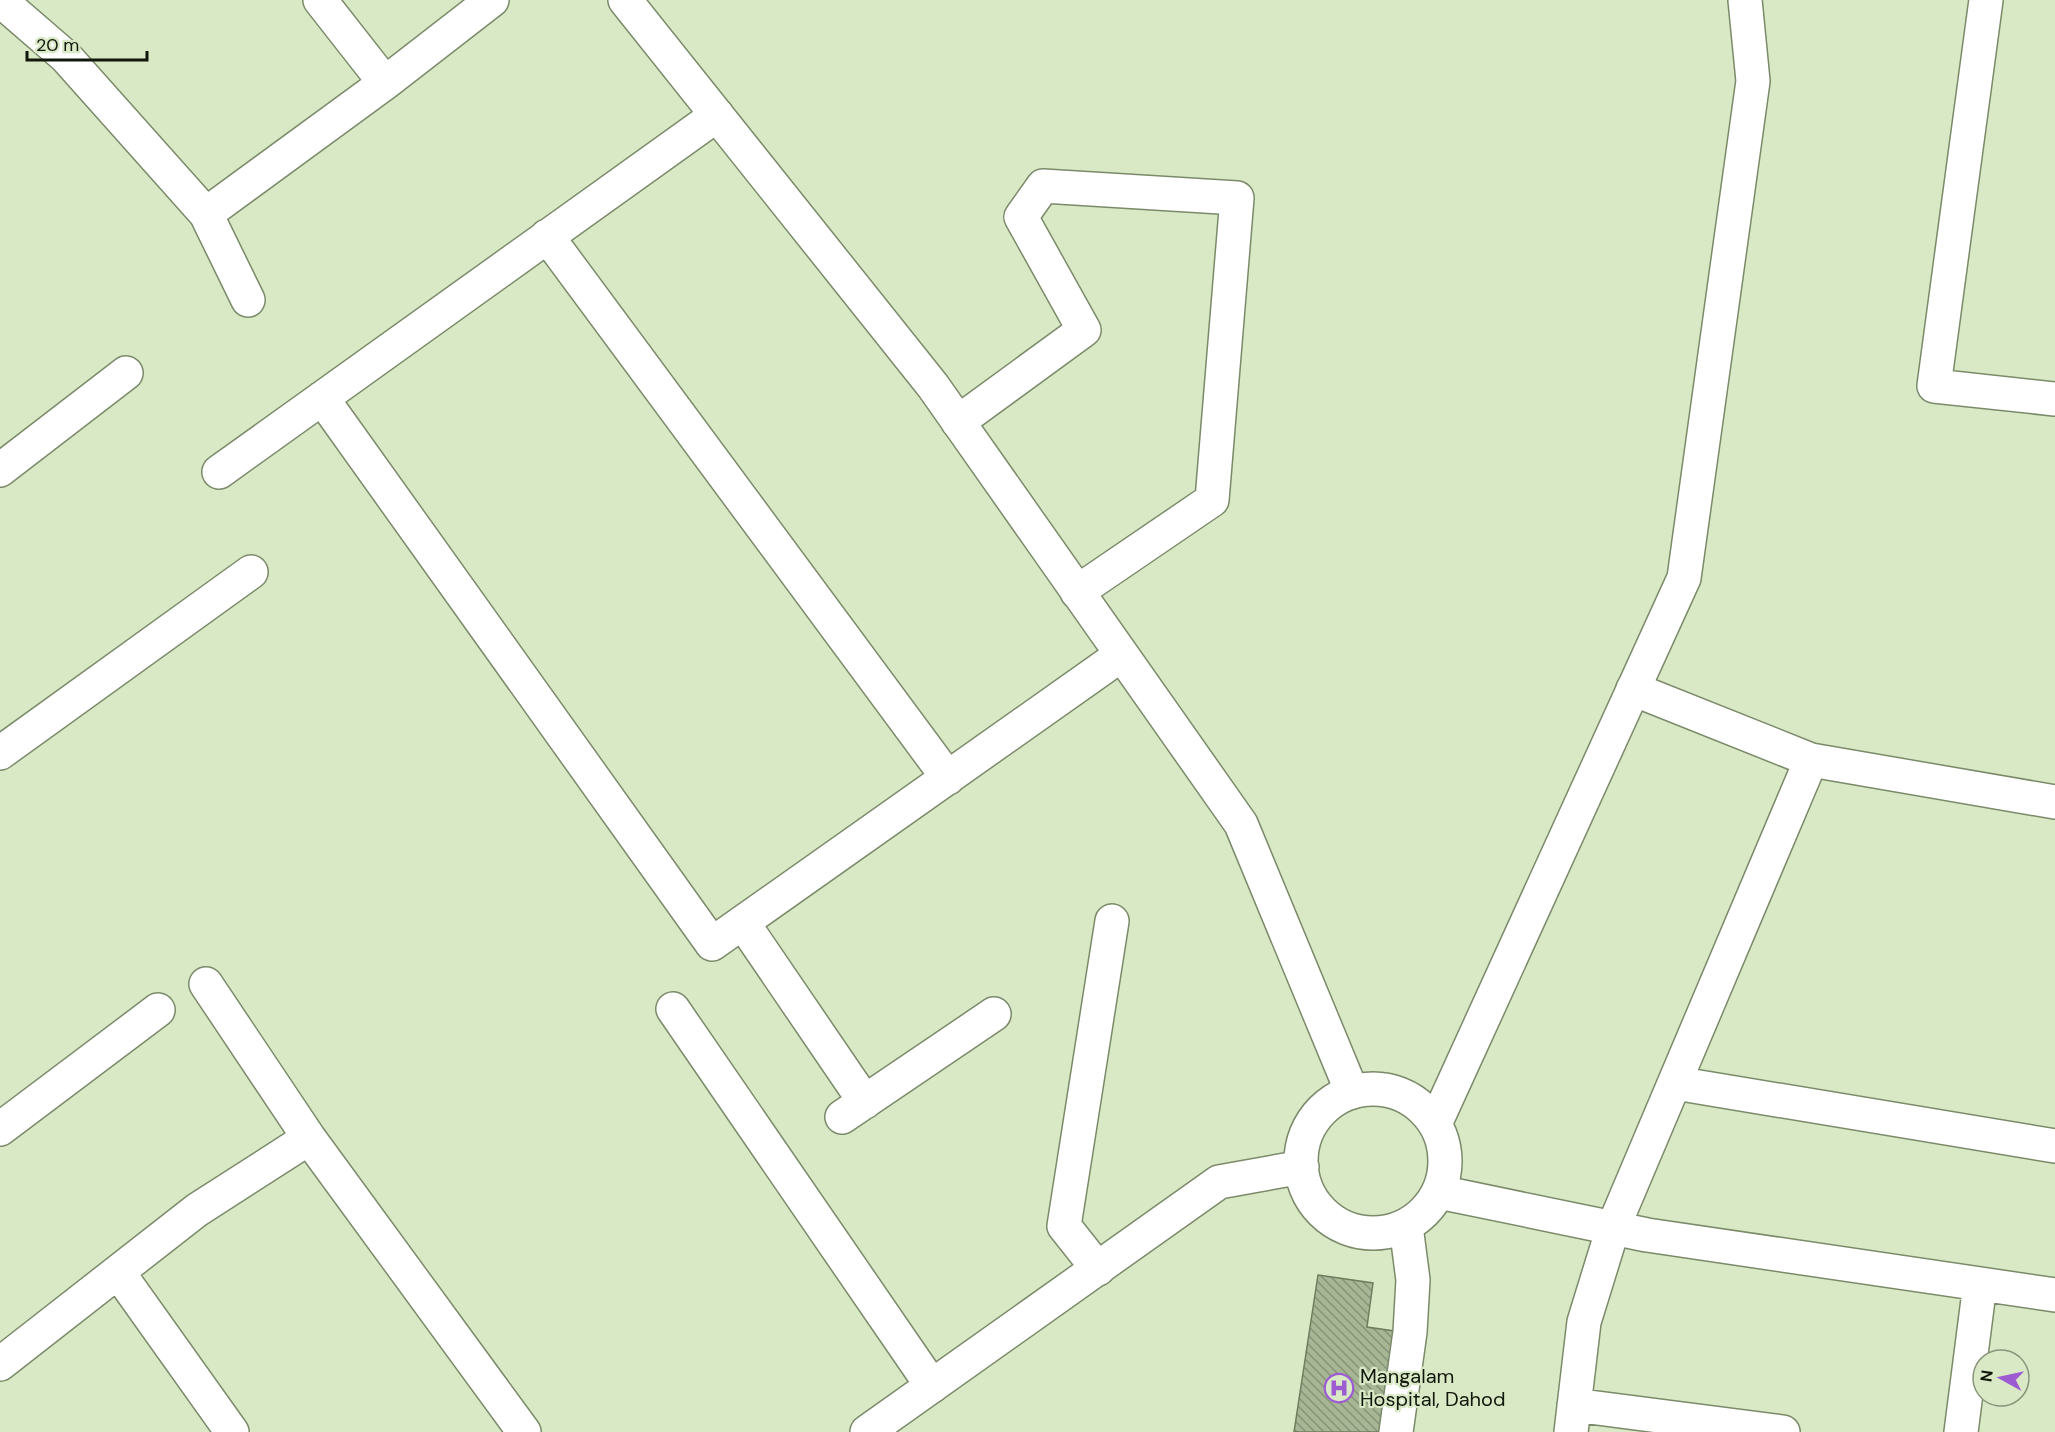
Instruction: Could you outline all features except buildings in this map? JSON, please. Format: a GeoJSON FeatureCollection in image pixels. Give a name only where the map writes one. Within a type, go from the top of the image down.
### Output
{"type":"FeatureCollection","features":[{"type":"Feature","properties":{"kind":"street"},"geometry":{"type":"LineString","coordinates":[[0,0],[66,57],[206,214],[248,300]]}},
{"type":"Feature","properties":{"kind":"street"},"geometry":{"type":"LineString","coordinates":[[320,0],[385,82]]}},
{"type":"Feature","properties":{"kind":"street"},"geometry":{"type":"LineString","coordinates":[[206,214],[492,0]]}},
{"type":"Feature","properties":{"kind":"street"},"geometry":{"type":"LineString","coordinates":[[625,0],[933,386],[1241,824],[1352,1092]]}},
{"type":"Feature","properties":{"kind":"street"},"geometry":{"type":"LineString","coordinates":[[1436,1124],[1684,578],[1754,81],[1745,0]]}},
{"type":"Feature","properties":{"kind":"street"},"geometry":{"type":"LineString","coordinates":[[1986,0],[1934,386],[2055,399]]}},
{"type":"Feature","properties":{"kind":"street"},"geometry":{"type":"LineString","coordinates":[[219,472],[717,115]]}},
{"type":"Feature","properties":{"kind":"street"},"geometry":{"type":"LineString","coordinates":[[958,422],[1084,330],[1021,217],[1043,186],[1237,198],[1212,500],[1077,592]]}},
{"type":"Feature","properties":{"kind":"street"},"geometry":{"type":"LineString","coordinates":[[548,236],[948,777]]}},
{"type":"Feature","properties":{"kind":"street"},"geometry":{"type":"LineString","coordinates":[[0,470],[126,373]]}},
{"type":"Feature","properties":{"kind":"street"},"geometry":{"type":"LineString","coordinates":[[322,398],[712,944],[1121,655]]}},
{"type":"Feature","properties":{"kind":"street"},"geometry":{"type":"LineString","coordinates":[[0,753],[251,572]]}},
{"type":"Feature","properties":{"kind":"street"},"geometry":{"type":"LineString","coordinates":[[1633,689],[1811,760],[2055,802]]}},
{"type":"Feature","properties":{"kind":"street"},"geometry":{"type":"LineString","coordinates":[[1783,1432],[1573,1418],[1584,1323],[1613,1228],[1811,760]]}},
{"type":"Feature","properties":{"kind":"street"},"geometry":{"type":"LineString","coordinates":[[1098,1269],[1064,1226],[1112,921]]}},
{"type":"Feature","properties":{"kind":"street"},"geometry":{"type":"LineString","coordinates":[[743,923],[853,1109],[994,1014]]}},
{"type":"Feature","properties":{"kind":"street"},"geometry":{"type":"LineString","coordinates":[[206,984],[309,1138],[524,1432]]}},
{"type":"Feature","properties":{"kind":"street"},"geometry":{"type":"LineString","coordinates":[[673,1009],[932,1386]]}},
{"type":"Feature","properties":{"kind":"street"},"geometry":{"type":"LineString","coordinates":[[0,1129],[158,1011]]}},
{"type":"Feature","properties":{"kind":"street"},"geometry":{"type":"LineString","coordinates":[[1675,1083],[2055,1146]]}},
{"type":"Feature","properties":{"kind":"street"},"geometry":{"type":"LineString","coordinates":[[1376,1089],[1399,1093],[1420,1106],[1436,1124],[1444,1146],[1445,1170],[1439,1192],[1425,1212],[1406,1226],[1384,1233],[1360,1233],[1339,1224],[1320,1210],[1307,1190],[1302,1167],[1304,1143],[1314,1121],[1330,1103],[1352,1092],[1376,1089]]}},
{"type":"Feature","properties":{"kind":"street"},"geometry":{"type":"LineString","coordinates":[[0,1364],[197,1210],[309,1138]]}},
{"type":"Feature","properties":{"kind":"street"},"geometry":{"type":"LineString","coordinates":[[867,1432],[1220,1182],[1302,1167]]}},
{"type":"Feature","properties":{"kind":"street"},"geometry":{"type":"LineString","coordinates":[[1439,1192],[1647,1235],[2055,1295]]}},
{"type":"Feature","properties":{"kind":"street"},"geometry":{"type":"LineString","coordinates":[[1396,1432],[1410,1332],[1413,1280],[1406,1226]]}},
{"type":"Feature","properties":{"kind":"street"},"geometry":{"type":"LineString","coordinates":[[118,1272],[232,1432]]}},
{"type":"Feature","properties":{"kind":"street"},"geometry":{"type":"LineString","coordinates":[[1961,1432],[1980,1284]]}},
{"type":"Feature","properties":{"kind":"place","name":"Mangalam Hospital, Dahod"},"geometry":{"type":"Point","coordinates":[1339,1388]}}]}
